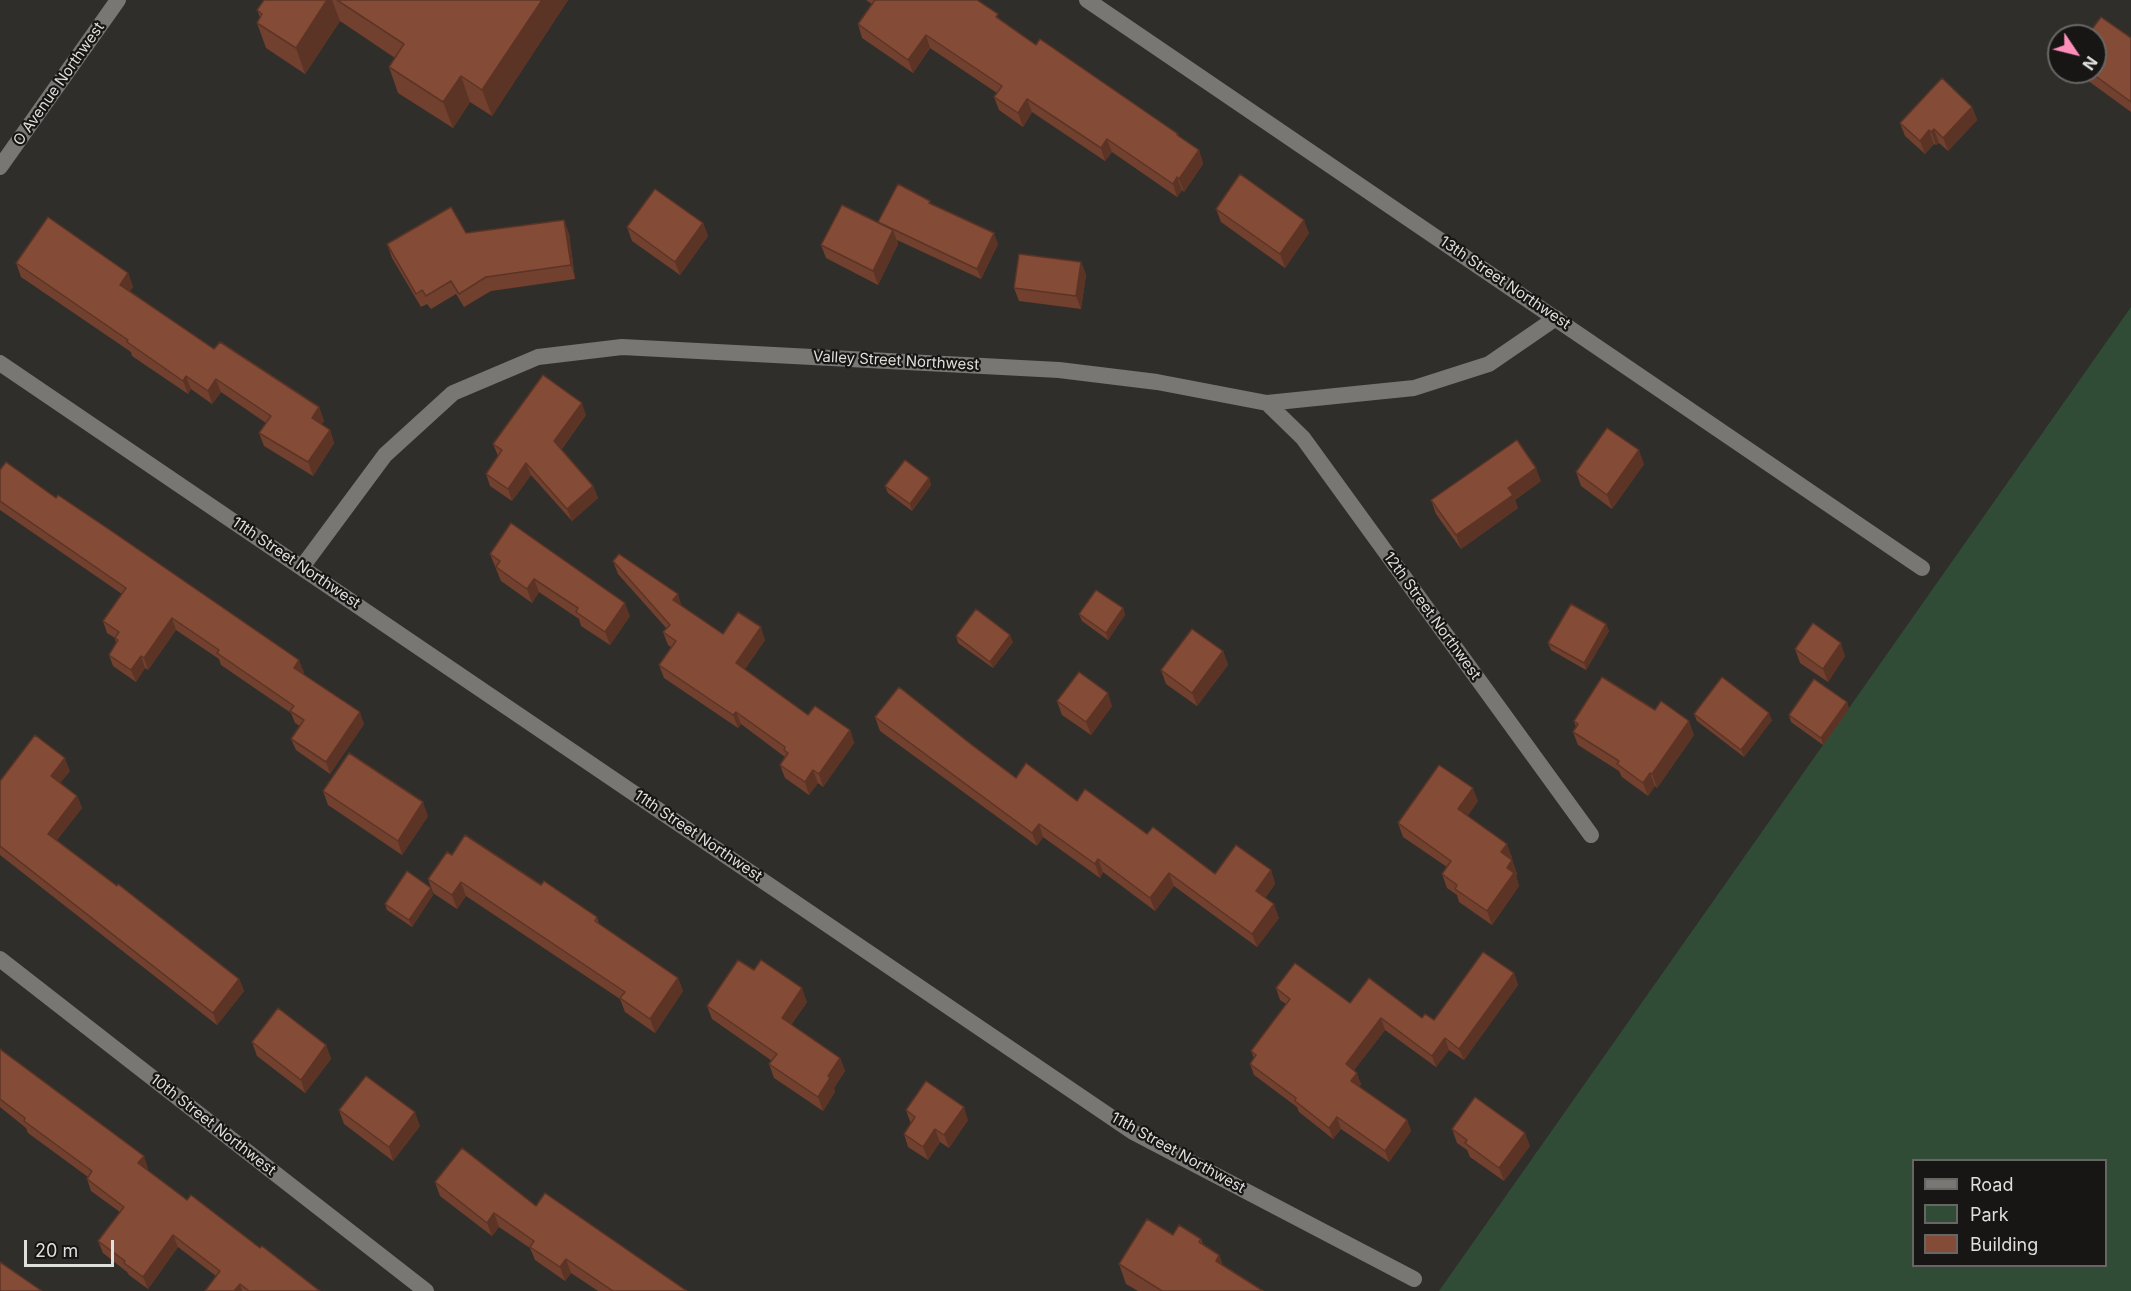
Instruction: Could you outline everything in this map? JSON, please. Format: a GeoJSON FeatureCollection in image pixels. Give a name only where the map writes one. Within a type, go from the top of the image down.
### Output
{"type":"FeatureCollection","features":[{"type":"Feature","properties":{"kind":"street","name":"O Avenue Northwest"},"geometry":{"type":"LineString","coordinates":[[0,167],[118,0]]}},
{"type":"Feature","properties":{"kind":"street","name":"13th Street Northwest"},"geometry":{"type":"LineString","coordinates":[[1087,0],[1922,568]]}},
{"type":"Feature","properties":{"kind":"street","name":"Valley Street Northwest"},"geometry":{"type":"LineString","coordinates":[[302,567],[385,455],[453,393],[538,357],[622,347],[1059,370],[1157,382],[1267,403],[1414,388],[1490,364],[1556,318]]}},
{"type":"Feature","properties":{"kind":"street","name":"11th Street Northwest"},"geometry":{"type":"LineString","coordinates":[[0,363],[1133,1132],[1414,1279]]}},
{"type":"Feature","properties":{"kind":"street","name":"12th Street Northwest"},"geometry":{"type":"LineString","coordinates":[[1267,403],[1302,438],[1591,835]]}},
{"type":"Feature","properties":{"kind":"street","name":"10th Street Northwest"},"geometry":{"type":"LineString","coordinates":[[0,958],[426,1291]]}},
{"type":"Feature","properties":{"kind":"green space"},"geometry":{"type":"Polygon","coordinates":[[[2131,307],[2131,1291],[1439,1291],[2131,307]]]}},
{"type":"Feature","properties":{"kind":"building"},"geometry":{"type":"Polygon","coordinates":[[[264,0],[327,0],[296,48],[257,23],[262,14],[257,10],[264,0]]]}},
{"type":"Feature","properties":{"kind":"building"},"geometry":{"type":"Polygon","coordinates":[[[337,0],[542,0],[482,90],[461,76],[443,102],[389,67],[404,44],[337,0]]]}},
{"type":"Feature","properties":{"kind":"building"},"geometry":{"type":"Polygon","coordinates":[[[875,0],[977,0],[998,14],[996,17],[1036,45],[1040,39],[1199,150],[1173,184],[1107,139],[1101,148],[1027,99],[1018,113],[994,97],[1002,86],[926,35],[908,60],[858,24],[875,0]]]}},
{"type":"Feature","properties":{"kind":"building"},"geometry":{"type":"Polygon","coordinates":[[[2101,17],[2131,38],[2131,102],[2106,84],[2107,24],[2096,24],[2101,17]]]}},
{"type":"Feature","properties":{"kind":"building"},"geometry":{"type":"Polygon","coordinates":[[[1942,78],[1972,107],[1943,138],[1934,129],[1931,132],[1929,130],[1920,141],[1900,123],[1942,78]]]}},
{"type":"Feature","properties":{"kind":"building"},"geometry":{"type":"Polygon","coordinates":[[[1240,174],[1304,220],[1280,254],[1216,209],[1240,174]]]}},
{"type":"Feature","properties":{"kind":"building"},"geometry":{"type":"Polygon","coordinates":[[[898,184],[930,201],[929,203],[994,233],[977,269],[878,222],[898,184]]]}},
{"type":"Feature","properties":{"kind":"building"},"geometry":{"type":"Polygon","coordinates":[[[655,189],[703,223],[675,262],[627,227],[655,189]]]}},
{"type":"Feature","properties":{"kind":"building"},"geometry":{"type":"Polygon","coordinates":[[[842,205],[893,230],[873,271],[821,245],[842,205]]]}},
{"type":"Feature","properties":{"kind":"building"},"geometry":{"type":"Polygon","coordinates":[[[451,207],[466,233],[564,220],[571,265],[486,277],[459,294],[451,281],[426,296],[422,290],[416,294],[387,244],[451,207]]]}},
{"type":"Feature","properties":{"kind":"building"},"geometry":{"type":"Polygon","coordinates":[[[48,217],[128,273],[120,285],[214,349],[220,342],[319,407],[312,418],[330,430],[308,462],[259,433],[271,416],[216,379],[208,391],[186,376],[183,381],[16,263],[48,217]]]}},
{"type":"Feature","properties":{"kind":"building"},"geometry":{"type":"Polygon","coordinates":[[[1019,254],[1081,262],[1076,296],[1014,288],[1019,254]]]}},
{"type":"Feature","properties":{"kind":"building"},"geometry":{"type":"Polygon","coordinates":[[[543,375],[582,403],[554,441],[593,486],[567,509],[526,463],[508,489],[486,474],[502,450],[493,444],[543,375]]]}},
{"type":"Feature","properties":{"kind":"building"},"geometry":{"type":"Polygon","coordinates":[[[1607,428],[1639,450],[1607,495],[1576,472],[1607,428]]]}},
{"type":"Feature","properties":{"kind":"building"},"geometry":{"type":"Polygon","coordinates":[[[1517,440],[1536,468],[1508,488],[1513,495],[1456,535],[1431,500],[1517,440]]]}},
{"type":"Feature","properties":{"kind":"building"},"geometry":{"type":"Polygon","coordinates":[[[905,460],[929,478],[910,504],[885,486],[905,460]]]}},
{"type":"Feature","properties":{"kind":"building"},"geometry":{"type":"Polygon","coordinates":[[[6,462],[56,498],[58,495],[110,530],[299,660],[294,668],[360,712],[326,762],[291,739],[304,720],[290,711],[294,706],[217,653],[219,650],[172,618],[144,658],[141,656],[131,670],[109,655],[118,640],[115,638],[119,632],[103,621],[126,588],[0,501],[0,470],[6,462]]]}},
{"type":"Feature","properties":{"kind":"building"},"geometry":{"type":"Polygon","coordinates":[[[511,523],[625,603],[605,632],[576,612],[578,608],[534,579],[527,589],[496,567],[500,561],[490,554],[511,523]]]}},
{"type":"Feature","properties":{"kind":"building"},"geometry":{"type":"Polygon","coordinates":[[[619,554],[678,594],[673,600],[723,634],[738,612],[761,627],[736,663],[808,715],[815,706],[850,730],[819,774],[813,770],[805,782],[780,765],[788,753],[784,750],[785,747],[736,712],[733,715],[659,665],[676,641],[663,632],[670,625],[613,561],[619,554]]]}},
{"type":"Feature","properties":{"kind":"building"},"geometry":{"type":"Polygon","coordinates":[[[1096,590],[1123,608],[1106,633],[1079,614],[1096,590]]]}},
{"type":"Feature","properties":{"kind":"building"},"geometry":{"type":"Polygon","coordinates":[[[1571,604],[1606,624],[1584,663],[1548,643],[1571,604]]]}},
{"type":"Feature","properties":{"kind":"building"},"geometry":{"type":"Polygon","coordinates":[[[976,609],[1010,635],[990,662],[956,636],[976,609]]]}},
{"type":"Feature","properties":{"kind":"building"},"geometry":{"type":"Polygon","coordinates":[[[1813,623],[1841,643],[1823,669],[1795,649],[1813,623]]]}},
{"type":"Feature","properties":{"kind":"building"},"geometry":{"type":"Polygon","coordinates":[[[1192,629],[1223,651],[1192,693],[1161,670],[1192,629]]]}},
{"type":"Feature","properties":{"kind":"building"},"geometry":{"type":"Polygon","coordinates":[[[1079,672],[1108,693],[1086,722],[1057,701],[1079,672]]]}},
{"type":"Feature","properties":{"kind":"building"},"geometry":{"type":"Polygon","coordinates":[[[1602,677],[1655,710],[1661,701],[1689,721],[1652,774],[1650,773],[1643,783],[1617,764],[1619,761],[1573,732],[1578,724],[1574,721],[1602,677]]]}},
{"type":"Feature","properties":{"kind":"building"},"geometry":{"type":"Polygon","coordinates":[[[1722,677],[1769,713],[1741,750],[1694,714],[1722,677]]]}},
{"type":"Feature","properties":{"kind":"building"},"geometry":{"type":"Polygon","coordinates":[[[1814,679],[1847,702],[1821,738],[1789,715],[1814,679]]]}},
{"type":"Feature","properties":{"kind":"building"},"geometry":{"type":"Polygon","coordinates":[[[899,687],[1016,778],[1026,763],[1077,801],[1085,789],[1147,834],[1153,827],[1215,874],[1236,845],[1271,870],[1256,891],[1274,904],[1252,934],[1169,873],[1150,898],[1098,859],[1095,864],[1039,824],[1032,833],[875,717],[899,687]]]}},
{"type":"Feature","properties":{"kind":"building"},"geometry":{"type":"Polygon","coordinates":[[[35,735],[65,758],[51,776],[77,796],[48,834],[117,886],[118,884],[239,979],[213,1013],[0,846],[0,781],[35,735]]]}},
{"type":"Feature","properties":{"kind":"building"},"geometry":{"type":"Polygon","coordinates":[[[349,753],[423,802],[398,841],[323,791],[349,753]]]}},
{"type":"Feature","properties":{"kind":"building"},"geometry":{"type":"Polygon","coordinates":[[[1439,765],[1473,788],[1458,809],[1507,844],[1501,852],[1512,860],[1507,868],[1514,873],[1487,911],[1455,889],[1457,885],[1442,874],[1451,861],[1398,823],[1439,765]]]}},
{"type":"Feature","properties":{"kind":"building"},"geometry":{"type":"Polygon","coordinates":[[[465,835],[541,885],[544,881],[597,917],[595,921],[678,978],[650,1019],[620,998],[625,992],[461,882],[452,895],[428,879],[447,852],[452,855],[465,835]]]}},
{"type":"Feature","properties":{"kind":"building"},"geometry":{"type":"Polygon","coordinates":[[[407,871],[431,888],[409,920],[385,904],[407,871]]]}},
{"type":"Feature","properties":{"kind":"building"},"geometry":{"type":"Polygon","coordinates":[[[1483,952],[1514,973],[1459,1049],[1445,1038],[1432,1056],[1381,1018],[1346,1064],[1357,1073],[1351,1081],[1407,1120],[1385,1151],[1337,1117],[1329,1128],[1295,1101],[1296,1098],[1250,1064],[1256,1055],[1251,1051],[1290,999],[1276,988],[1295,963],[1350,1003],[1369,978],[1422,1018],[1425,1014],[1434,1020],[1483,952]]]}},
{"type":"Feature","properties":{"kind":"building"},"geometry":{"type":"Polygon","coordinates":[[[738,960],[754,970],[761,960],[802,988],[782,1018],[840,1058],[818,1097],[769,1064],[777,1054],[707,1006],[738,960]]]}},
{"type":"Feature","properties":{"kind":"building"},"geometry":{"type":"Polygon","coordinates":[[[278,1008],[326,1045],[301,1080],[252,1042],[278,1008]]]}},
{"type":"Feature","properties":{"kind":"building"},"geometry":{"type":"Polygon","coordinates":[[[0,1049],[144,1156],[138,1163],[187,1200],[191,1195],[320,1291],[249,1291],[240,1284],[234,1291],[205,1291],[220,1271],[173,1235],[143,1277],[124,1263],[125,1261],[98,1241],[124,1207],[87,1179],[92,1171],[24,1121],[25,1118],[0,1099],[0,1049]]]}},
{"type":"Feature","properties":{"kind":"building"},"geometry":{"type":"Polygon","coordinates":[[[366,1076],[415,1112],[389,1147],[339,1110],[366,1076]]]}},
{"type":"Feature","properties":{"kind":"building"},"geometry":{"type":"Polygon","coordinates":[[[926,1081],[964,1107],[944,1135],[935,1129],[923,1147],[904,1134],[915,1117],[906,1110],[926,1081]]]}},
{"type":"Feature","properties":{"kind":"building"},"geometry":{"type":"Polygon","coordinates":[[[1475,1097],[1525,1133],[1499,1168],[1465,1143],[1467,1140],[1452,1129],[1475,1097]]]}},
{"type":"Feature","properties":{"kind":"building"},"geometry":{"type":"Polygon","coordinates":[[[462,1148],[536,1206],[545,1193],[687,1291],[613,1291],[566,1259],[560,1267],[530,1247],[534,1241],[494,1213],[487,1223],[435,1182],[462,1148]]]}},
{"type":"Feature","properties":{"kind":"building"},"geometry":{"type":"Polygon","coordinates":[[[1147,1219],[1173,1235],[1179,1225],[1201,1239],[1199,1242],[1219,1255],[1216,1261],[1263,1291],[1162,1291],[1119,1264],[1147,1219]]]}},
{"type":"Feature","properties":{"kind":"building"},"geometry":{"type":"Polygon","coordinates":[[[0,1262],[42,1291],[0,1291],[0,1262]]]}}]}
